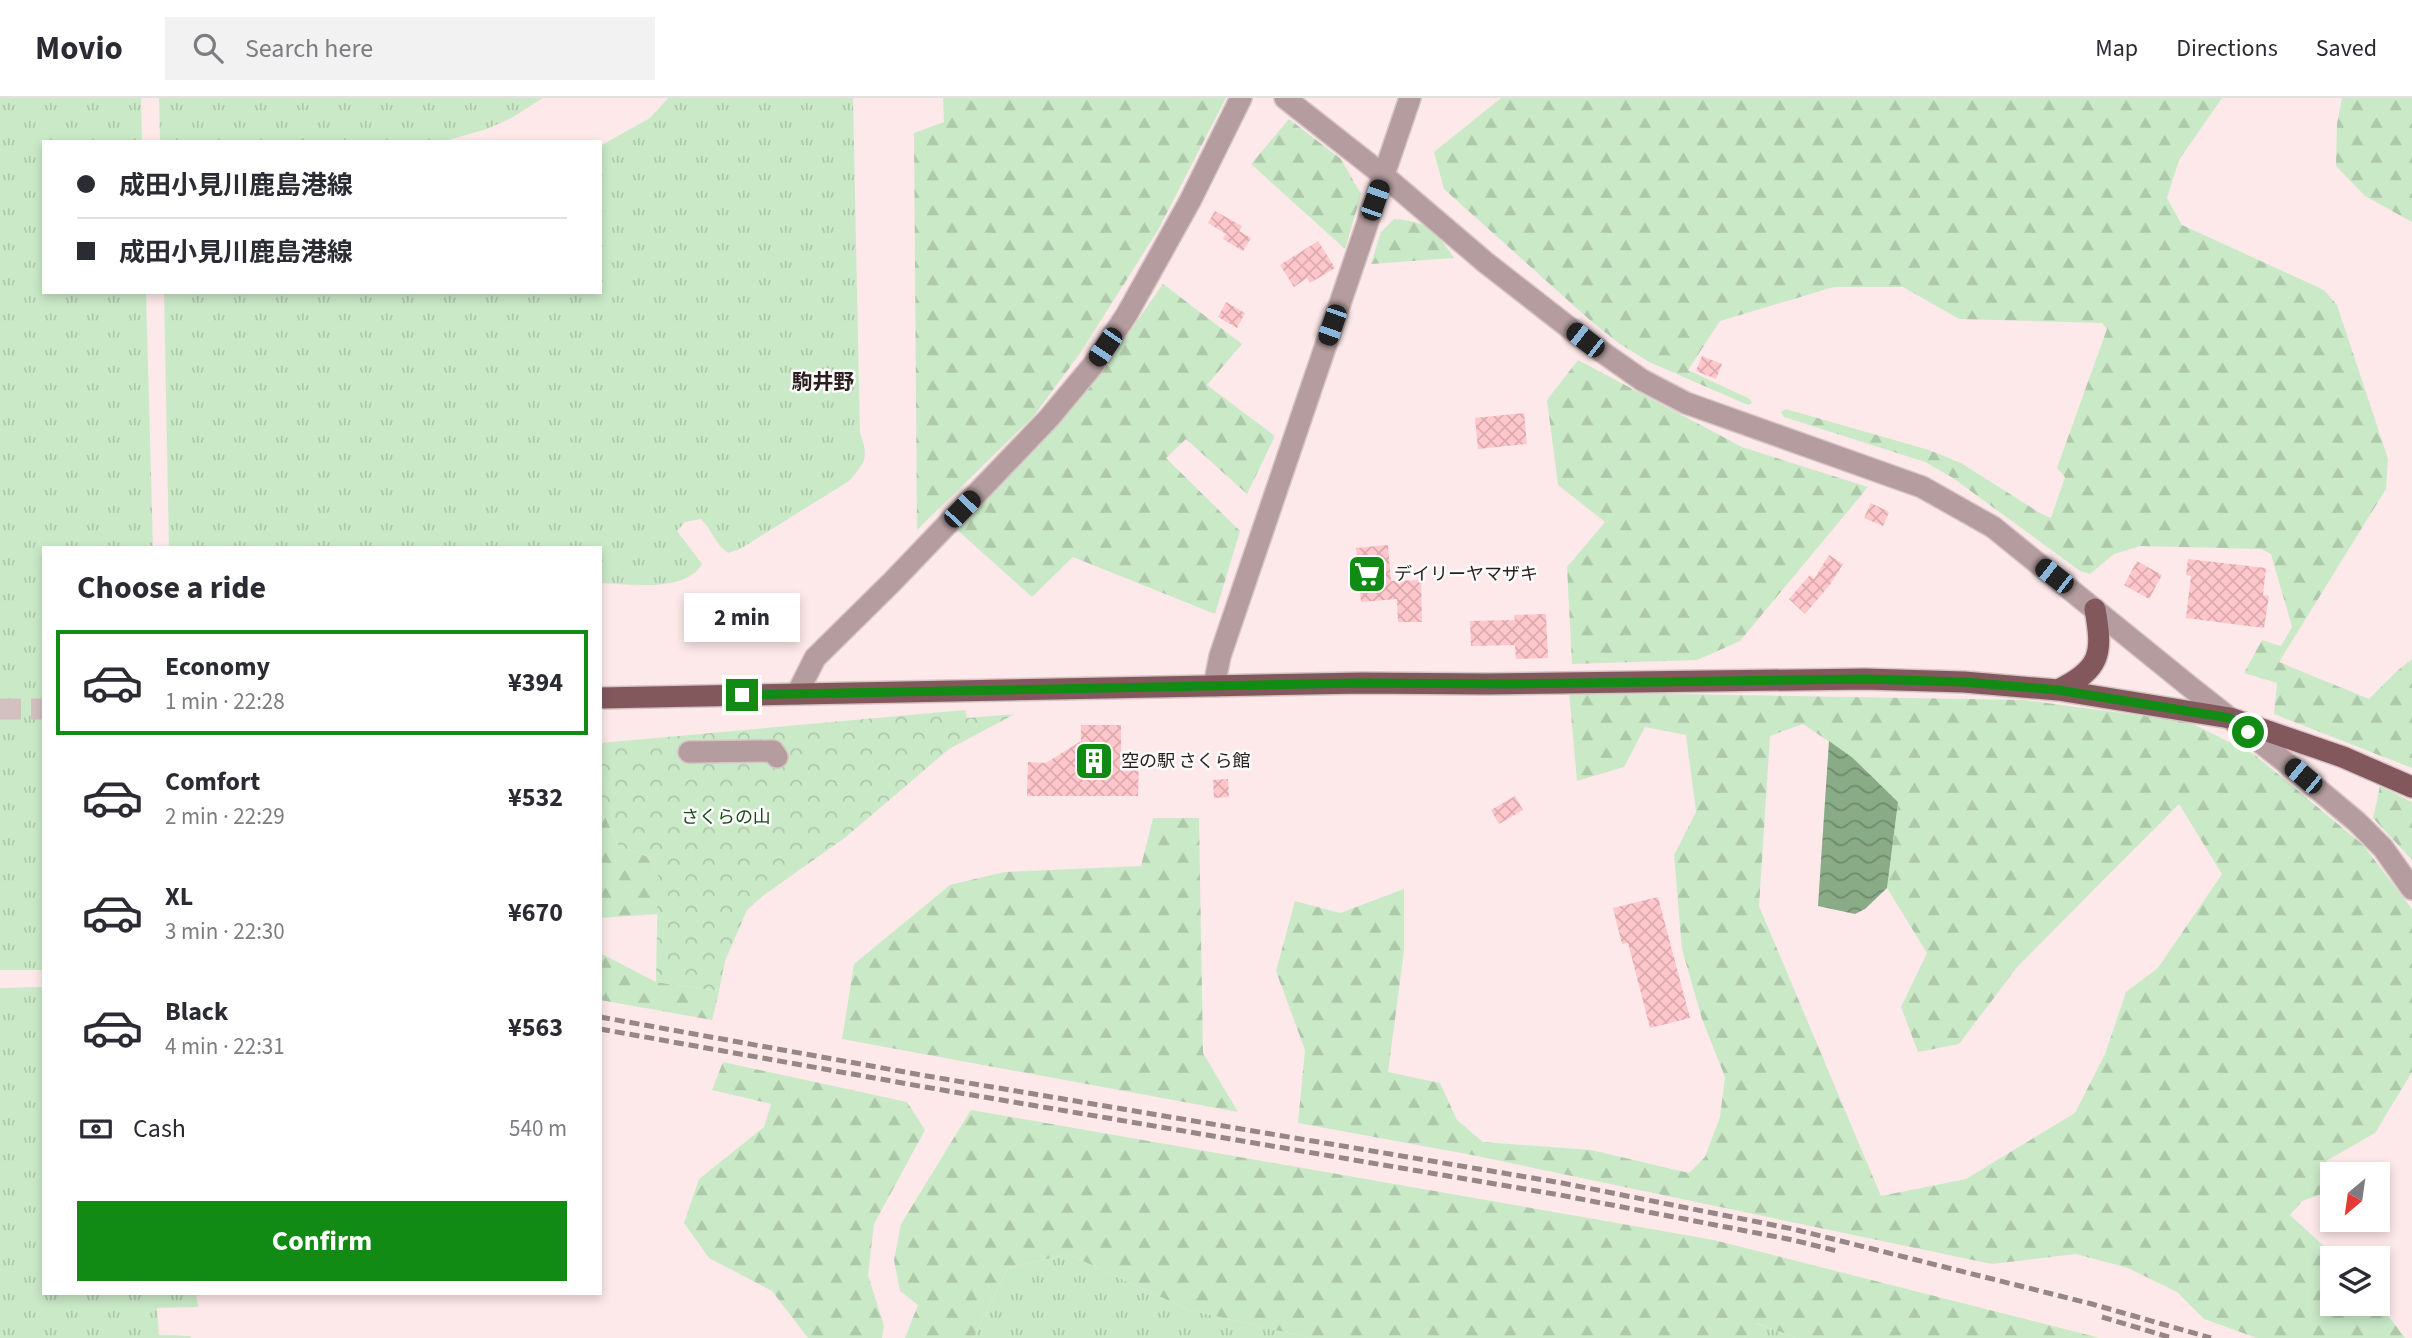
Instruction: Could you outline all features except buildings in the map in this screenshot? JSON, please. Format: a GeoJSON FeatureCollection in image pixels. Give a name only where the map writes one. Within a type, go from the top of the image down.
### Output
{"type":"FeatureCollection","features":[{"type":"Feature","properties":{"kind":"main road"},"geometry":{"type":"LineString","coordinates":[[2058,690],[2078,680],[2091,668],[2100,651],[2101,639],[2095,609]]}},
{"type":"Feature","properties":{"kind":"main road"},"geometry":{"type":"LineString","coordinates":[[602,698],[1214,686],[1865,679],[1964,682],[2058,690],[2230,718],[2343,757],[2412,787]]}},
{"type":"Feature","properties":{"kind":"street"},"geometry":{"type":"LineString","coordinates":[[797,694],[815,658],[893,582],[1049,418],[1094,364],[1127,314],[1178,223],[1241,98]]}},
{"type":"Feature","properties":{"kind":"street"},"geometry":{"type":"LineString","coordinates":[[1285,98],[1383,175],[1485,262],[1585,340],[1643,380],[1686,403],[1922,487],[1993,527],[2357,822],[2383,848],[2412,889]]}},
{"type":"Feature","properties":{"kind":"street"},"geometry":{"type":"LineString","coordinates":[[1214,686],[1220,656],[1410,98]]}},
{"type":"Feature","properties":{"kind":"street"},"geometry":{"type":"LineString","coordinates":[[689,752],[761,750],[773,751],[777,757]]}},
{"type":"Feature","properties":{"kind":"green space"},"geometry":{"type":"Polygon","coordinates":[[[0,98],[141,98],[142,140],[42,140],[42,294],[146,294],[153,546],[42,546],[42,970],[0,970],[0,98]]]}},
{"type":"Feature","properties":{"kind":"green space"},"geometry":{"type":"Polygon","coordinates":[[[159,98],[543,98],[487,129],[448,140],[160,140],[159,98]]]}},
{"type":"Feature","properties":{"kind":"green space"},"geometry":{"type":"Polygon","coordinates":[[[668,98],[853,98],[860,433],[865,454],[862,464],[849,481],[740,549],[728,553],[701,519],[685,522],[677,531],[702,564],[694,573],[683,579],[656,585],[602,583],[602,546],[169,546],[164,294],[602,294],[602,145],[650,118],[668,98]]]}},
{"type":"Feature","properties":{"kind":"green space"},"geometry":{"type":"Polygon","coordinates":[[[943,98],[1226,98],[1158,230],[1081,352],[1033,417],[917,530],[914,133],[944,122],[943,98]]]}},
{"type":"Feature","properties":{"kind":"green space"},"geometry":{"type":"Polygon","coordinates":[[[1501,98],[2222,98],[2179,160],[2167,198],[2182,225],[2324,290],[2337,305],[2388,459],[2386,489],[2279,662],[2369,699],[2412,659],[2412,768],[2274,714],[2277,683],[2244,673],[2262,640],[2281,646],[2292,627],[2271,554],[2261,549],[2140,546],[2114,554],[2090,574],[2080,571],[1953,478],[1925,462],[1784,417],[1781,412],[1786,409],[1929,450],[1961,463],[2051,518],[2065,477],[2057,468],[2107,329],[2102,323],[1959,319],[1903,287],[1834,287],[1720,321],[1688,370],[1750,399],[1752,403],[1748,405],[1649,362],[1620,344],[1444,189],[1434,152],[1501,98]]]}},
{"type":"Feature","properties":{"kind":"green space"},"geometry":{"type":"Polygon","coordinates":[[[2342,98],[2412,98],[2412,222],[2365,196],[2336,166],[2337,124],[2342,98]]]}},
{"type":"Feature","properties":{"kind":"green space"},"geometry":{"type":"Polygon","coordinates":[[[1289,119],[1341,159],[1361,194],[1345,249],[1251,164],[1289,119]]]}},
{"type":"Feature","properties":{"kind":"green space"},"geometry":{"type":"Polygon","coordinates":[[[1394,219],[1415,222],[1430,229],[1454,258],[1371,264],[1381,232],[1394,219]]]}},
{"type":"Feature","properties":{"kind":"green space"},"geometry":{"type":"Polygon","coordinates":[[[1163,284],[1242,344],[1207,385],[1275,436],[1247,494],[1186,439],[1166,458],[1240,531],[1215,614],[1073,557],[1032,597],[955,528],[1094,382],[1163,284]]]}},
{"type":"Feature","properties":{"kind":"green space"},"geometry":{"type":"Polygon","coordinates":[[[1578,360],[1742,447],[1868,487],[1740,641],[1697,660],[1572,664],[1567,567],[1605,522],[1558,485],[1547,400],[1578,360]]]}},
{"type":"Feature","properties":{"kind":"green space"},"geometry":{"type":"Polygon","coordinates":[[[1569,692],[2025,700],[2189,722],[2255,755],[2363,845],[2412,909],[2412,1072],[2375,1133],[2327,1162],[2320,1162],[2320,1195],[2302,1201],[2290,1215],[2324,1246],[2320,1246],[2320,1316],[2388,1316],[2405,1338],[2257,1338],[2204,1319],[2177,1292],[2128,1268],[2076,1254],[1992,1264],[1472,1155],[1298,1123],[1305,1050],[1276,971],[1295,901],[1340,913],[1404,889],[1404,951],[1388,1072],[1440,1083],[1457,1120],[1483,1142],[1591,1150],[1689,1173],[1705,1157],[1720,1117],[1725,1077],[1702,1019],[1682,949],[1674,855],[1696,812],[1686,735],[1645,727],[1624,767],[1577,781],[1569,692]],[[1803,724],[1770,736],[1759,906],[1881,1196],[1966,1179],[2075,1113],[2105,1054],[2126,992],[2158,968],[2222,874],[2179,804],[2018,966],[1959,1044],[1918,1052],[1901,1007],[1927,953],[1887,888],[1898,802],[1853,758],[1803,724]]]}},
{"type":"Feature","properties":{"kind":"green space","name":"さくらの山"},"geometry":{"type":"Polygon","coordinates":[[[965,710],[967,718],[1015,714],[949,749],[846,837],[747,910],[725,961],[719,991],[656,982],[658,875],[649,857],[619,847],[602,809],[602,743],[965,710]]]}},
{"type":"Feature","properties":{"kind":"green space"},"geometry":{"type":"Polygon","coordinates":[[[2380,786],[2412,802],[2412,860],[2373,818],[2380,786]]]}},
{"type":"Feature","properties":{"kind":"green space"},"geometry":{"type":"Polygon","coordinates":[[[602,809],[619,847],[649,857],[658,875],[658,914],[602,918],[602,809]]]}},
{"type":"Feature","properties":{"kind":"green space"},"geometry":{"type":"Polygon","coordinates":[[[1153,818],[1199,818],[1203,1053],[1238,1112],[842,1039],[854,964],[950,885],[1004,872],[1141,866],[1153,818]]]}},
{"type":"Feature","properties":{"kind":"green space"},"geometry":{"type":"Polygon","coordinates":[[[602,954],[656,982],[719,991],[712,1020],[602,1000],[602,954]]]}},
{"type":"Feature","properties":{"kind":"green space"},"geometry":{"type":"Polygon","coordinates":[[[42,987],[42,1295],[196,1295],[198,1307],[157,1308],[159,1335],[191,1338],[0,1338],[0,988],[42,987]]]}},
{"type":"Feature","properties":{"kind":"green space"},"geometry":{"type":"Polygon","coordinates":[[[723,1062],[907,1102],[925,1130],[874,1224],[868,1275],[884,1326],[882,1338],[808,1338],[772,1291],[709,1258],[684,1223],[699,1179],[764,1127],[771,1104],[712,1090],[723,1062]]]}},
{"type":"Feature","properties":{"kind":"green space"},"geometry":{"type":"Polygon","coordinates":[[[971,1110],[1714,1240],[2100,1338],[1797,1338],[1756,1323],[1745,1338],[1310,1338],[1189,1310],[1068,1254],[1008,1268],[973,1338],[905,1338],[918,1305],[900,1291],[894,1260],[901,1224],[971,1110]]]}},
{"type":"Feature","properties":{"kind":"green space"},"geometry":{"type":"Polygon","coordinates":[[[1068,1254],[1189,1310],[1310,1338],[973,1338],[1008,1268],[1068,1254]]]}},
{"type":"Feature","properties":{"kind":"green space"},"geometry":{"type":"Polygon","coordinates":[[[1755,1323],[1797,1338],[1745,1338],[1755,1323]]]}},
{"type":"Feature","properties":{"kind":"water"},"geometry":{"type":"Polygon","coordinates":[[[1829,741],[1853,758],[1898,802],[1887,888],[1865,909],[1855,914],[1818,906],[1829,741]]]}},
{"type":"Feature","properties":{"kind":"tunnel"},"geometry":{"type":"LineString","coordinates":[[0,709],[42,709]]}},
{"type":"Feature","properties":{"kind":"railway"},"geometry":{"type":"LineString","coordinates":[[602,1017],[927,1076],[1562,1183],[1793,1229],[2092,1304],[2211,1338]]}},
{"type":"Feature","properties":{"kind":"railway"},"geometry":{"type":"LineString","coordinates":[[602,1029],[1560,1195],[1837,1251]]}},
{"type":"Feature","properties":{"kind":"railway"},"geometry":{"type":"LineString","coordinates":[[2102,1317],[2172,1338]]}},
{"type":"Feature","properties":{"kind":"place","name":"デイリーヤマザキ"},"geometry":{"type":"Point","coordinates":[1367,574]}},
{"type":"Feature","properties":{"kind":"place","name":"空の駅 さくら館"},"geometry":{"type":"Point","coordinates":[1094,761]}},
{"type":"Feature","properties":{"kind":"district","name":"駒井野"},"geometry":{"type":"Point","coordinates":[823,382]}},
{"type":"Feature","properties":{"kind":"route"},"geometry":{"type":"LineString","coordinates":[[742,695],[1361,683],[1890,680],[1964,682],[2058,690],[2230,718],[2248,732]]}}]}
